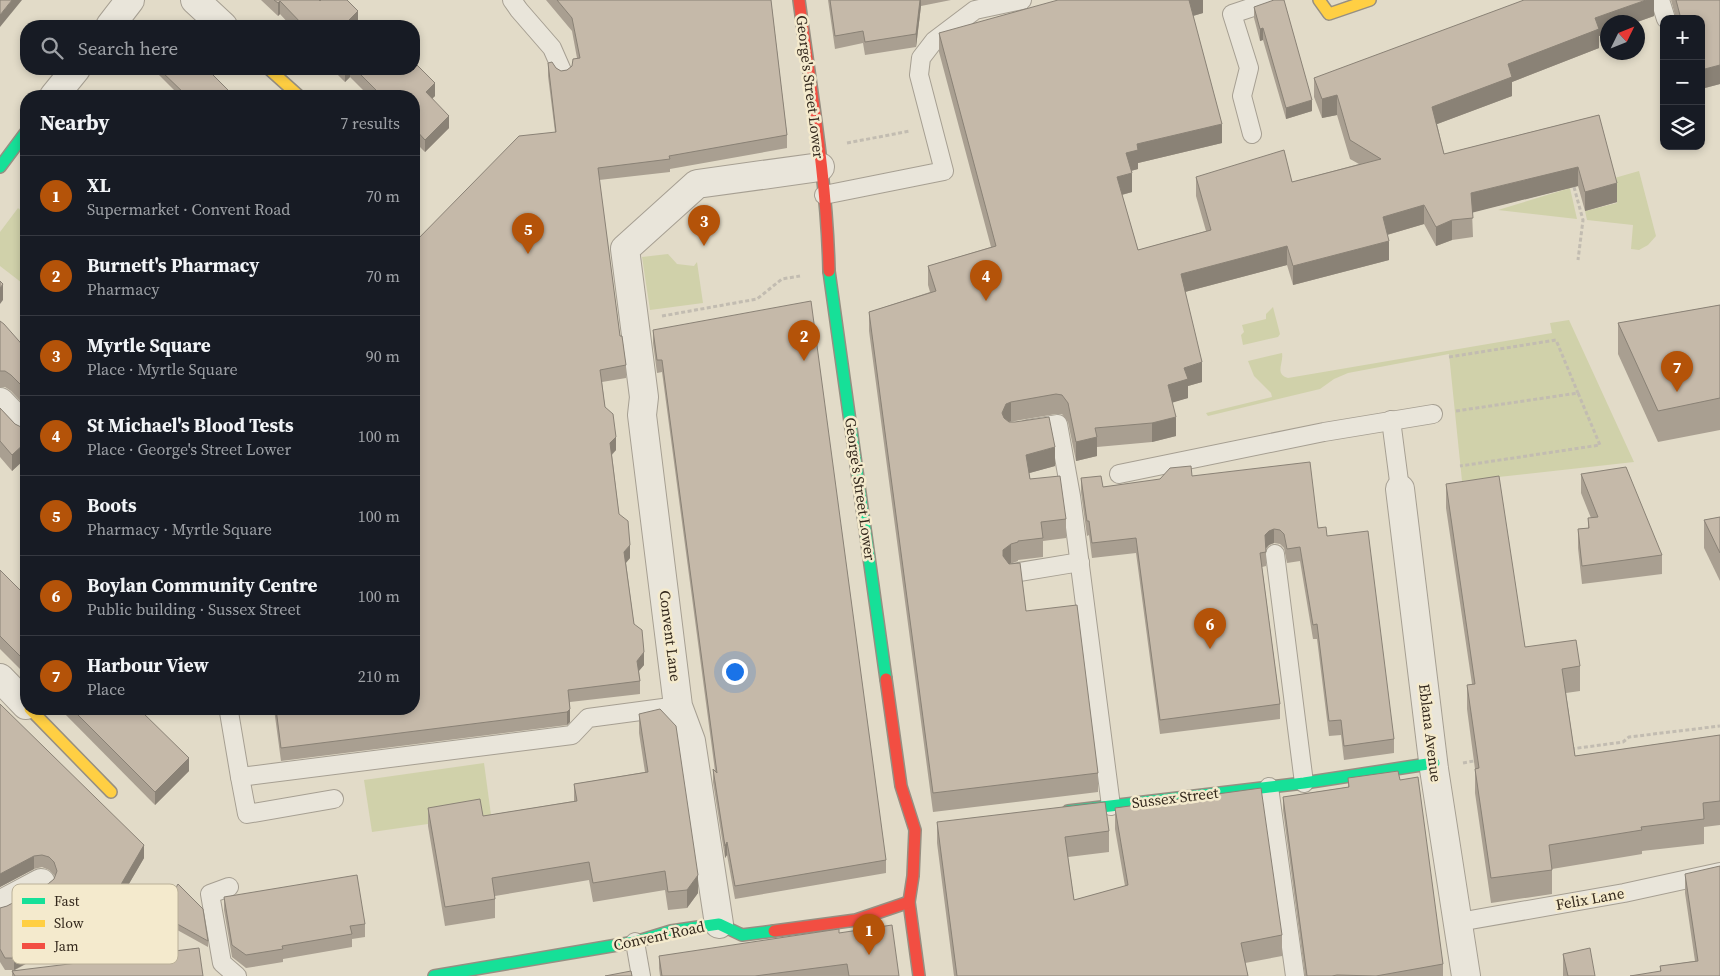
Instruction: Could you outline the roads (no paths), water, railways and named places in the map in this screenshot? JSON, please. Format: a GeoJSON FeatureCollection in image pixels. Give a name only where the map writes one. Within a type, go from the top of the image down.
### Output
{"type":"FeatureCollection","features":[{"type":"Feature","properties":{"kind":"street"},"geometry":{"type":"LineString","coordinates":[[115,20],[130,0]]}},
{"type":"Feature","properties":{"kind":"street"},"geometry":{"type":"LineString","coordinates":[[195,0],[217,20]]}},
{"type":"Feature","properties":{"kind":"street","name":"George's Street Lower"},"geometry":{"type":"LineString","coordinates":[[799,0],[824,194],[829,272],[900,786],[920,829],[909,902],[919,976]]}},
{"type":"Feature","properties":{"kind":"street"},"geometry":{"type":"LineString","coordinates":[[1319,0],[1329,14],[1370,0]]}},
{"type":"Feature","properties":{"kind":"street"},"geometry":{"type":"LineString","coordinates":[[59,90],[71,75]]}},
{"type":"Feature","properties":{"kind":"street"},"geometry":{"type":"LineString","coordinates":[[276,75],[292,90]]}},
{"type":"Feature","properties":{"kind":"street"},"geometry":{"type":"LineString","coordinates":[[0,167],[20,146]]}},
{"type":"Feature","properties":{"kind":"street","name":"Convent Lane"},"geometry":{"type":"LineString","coordinates":[[718,924],[691,741],[678,706],[642,414],[644,397],[625,249],[697,184],[818,158]]}},
{"type":"Feature","properties":{"kind":"street"},"geometry":{"type":"LineString","coordinates":[[0,402],[20,424]]}},
{"type":"Feature","properties":{"kind":"street","name":"Eblana Avenue"},"geometry":{"type":"LineString","coordinates":[[1400,489],[1434,763],[1466,976]]}},
{"type":"Feature","properties":{"kind":"street"},"geometry":{"type":"LineString","coordinates":[[0,678],[20,699]]}},
{"type":"Feature","properties":{"kind":"street"},"geometry":{"type":"LineString","coordinates":[[36,715],[111,792]]}},
{"type":"Feature","properties":{"kind":"street","name":"Sussex Street"},"geometry":{"type":"LineString","coordinates":[[1055,812],[1304,783],[1434,763]]}},
{"type":"Feature","properties":{"kind":"street"},"geometry":{"type":"LineString","coordinates":[[0,905],[12,899]]}},
{"type":"Feature","properties":{"kind":"street","name":"Convent Road"},"geometry":{"type":"LineString","coordinates":[[434,976],[635,942],[671,931],[718,924],[742,935],[856,920],[909,902]]}},
{"type":"Feature","properties":{"kind":"lane"},"geometry":{"type":"LineString","coordinates":[[512,0],[552,48],[562,74]]}},
{"type":"Feature","properties":{"kind":"lane"},"geometry":{"type":"LineString","coordinates":[[824,194],[944,171],[919,75],[921,58],[934,41],[975,10],[1022,0]]}},
{"type":"Feature","properties":{"kind":"lane"},"geometry":{"type":"LineString","coordinates":[[1252,134],[1242,96],[1249,68],[1232,14],[1274,0]]}},
{"type":"Feature","properties":{"kind":"lane"},"geometry":{"type":"LineString","coordinates":[[1660,0],[1665,15]]}},
{"type":"Feature","properties":{"kind":"lane"},"geometry":{"type":"LineString","coordinates":[[1119,474],[1324,432],[1433,414]]}},
{"type":"Feature","properties":{"kind":"lane"},"geometry":{"type":"LineString","coordinates":[[1391,420],[1400,489]]}},
{"type":"Feature","properties":{"kind":"lane"},"geometry":{"type":"LineString","coordinates":[[1013,431],[1058,424],[1080,562],[1111,806]]}},
{"type":"Feature","properties":{"kind":"lane"},"geometry":{"type":"LineString","coordinates":[[1275,554],[1304,783]]}},
{"type":"Feature","properties":{"kind":"lane"},"geometry":{"type":"LineString","coordinates":[[1012,573],[1080,562]]}},
{"type":"Feature","properties":{"kind":"lane"},"geometry":{"type":"LineString","coordinates":[[240,778],[572,735],[588,718],[678,706]]}},
{"type":"Feature","properties":{"kind":"lane"},"geometry":{"type":"LineString","coordinates":[[230,715],[248,814],[334,799]]}},
{"type":"Feature","properties":{"kind":"lane"},"geometry":{"type":"LineString","coordinates":[[1269,787],[1295,976]]}},
{"type":"Feature","properties":{"kind":"lane","name":"Felix Lane"},"geometry":{"type":"LineString","coordinates":[[1459,922],[1624,893],[1720,872]]}},
{"type":"Feature","properties":{"kind":"lane"},"geometry":{"type":"LineString","coordinates":[[229,887],[210,894],[222,963],[237,976]]}},
{"type":"Feature","properties":{"kind":"lane"},"geometry":{"type":"LineString","coordinates":[[635,942],[641,976]]}},
{"type":"Feature","properties":{"kind":"place","name":"Myrtle Square"},"geometry":{"type":"Point","coordinates":[704,246]}},
{"type":"Feature","properties":{"kind":"place","name":"Boots"},"geometry":{"type":"Point","coordinates":[528,254]}},
{"type":"Feature","properties":{"kind":"place","name":"St Michael's Blood Tests"},"geometry":{"type":"Point","coordinates":[986,301]}},
{"type":"Feature","properties":{"kind":"place","name":"Burnett's Pharmacy"},"geometry":{"type":"Point","coordinates":[804,361]}},
{"type":"Feature","properties":{"kind":"place","name":"Harbour View"},"geometry":{"type":"Point","coordinates":[1677,392]}},
{"type":"Feature","properties":{"kind":"place","name":"Boylan Community Centre"},"geometry":{"type":"Point","coordinates":[1210,649]}},
{"type":"Feature","properties":{"kind":"place","name":"XL"},"geometry":{"type":"Point","coordinates":[869,955]}}]}
